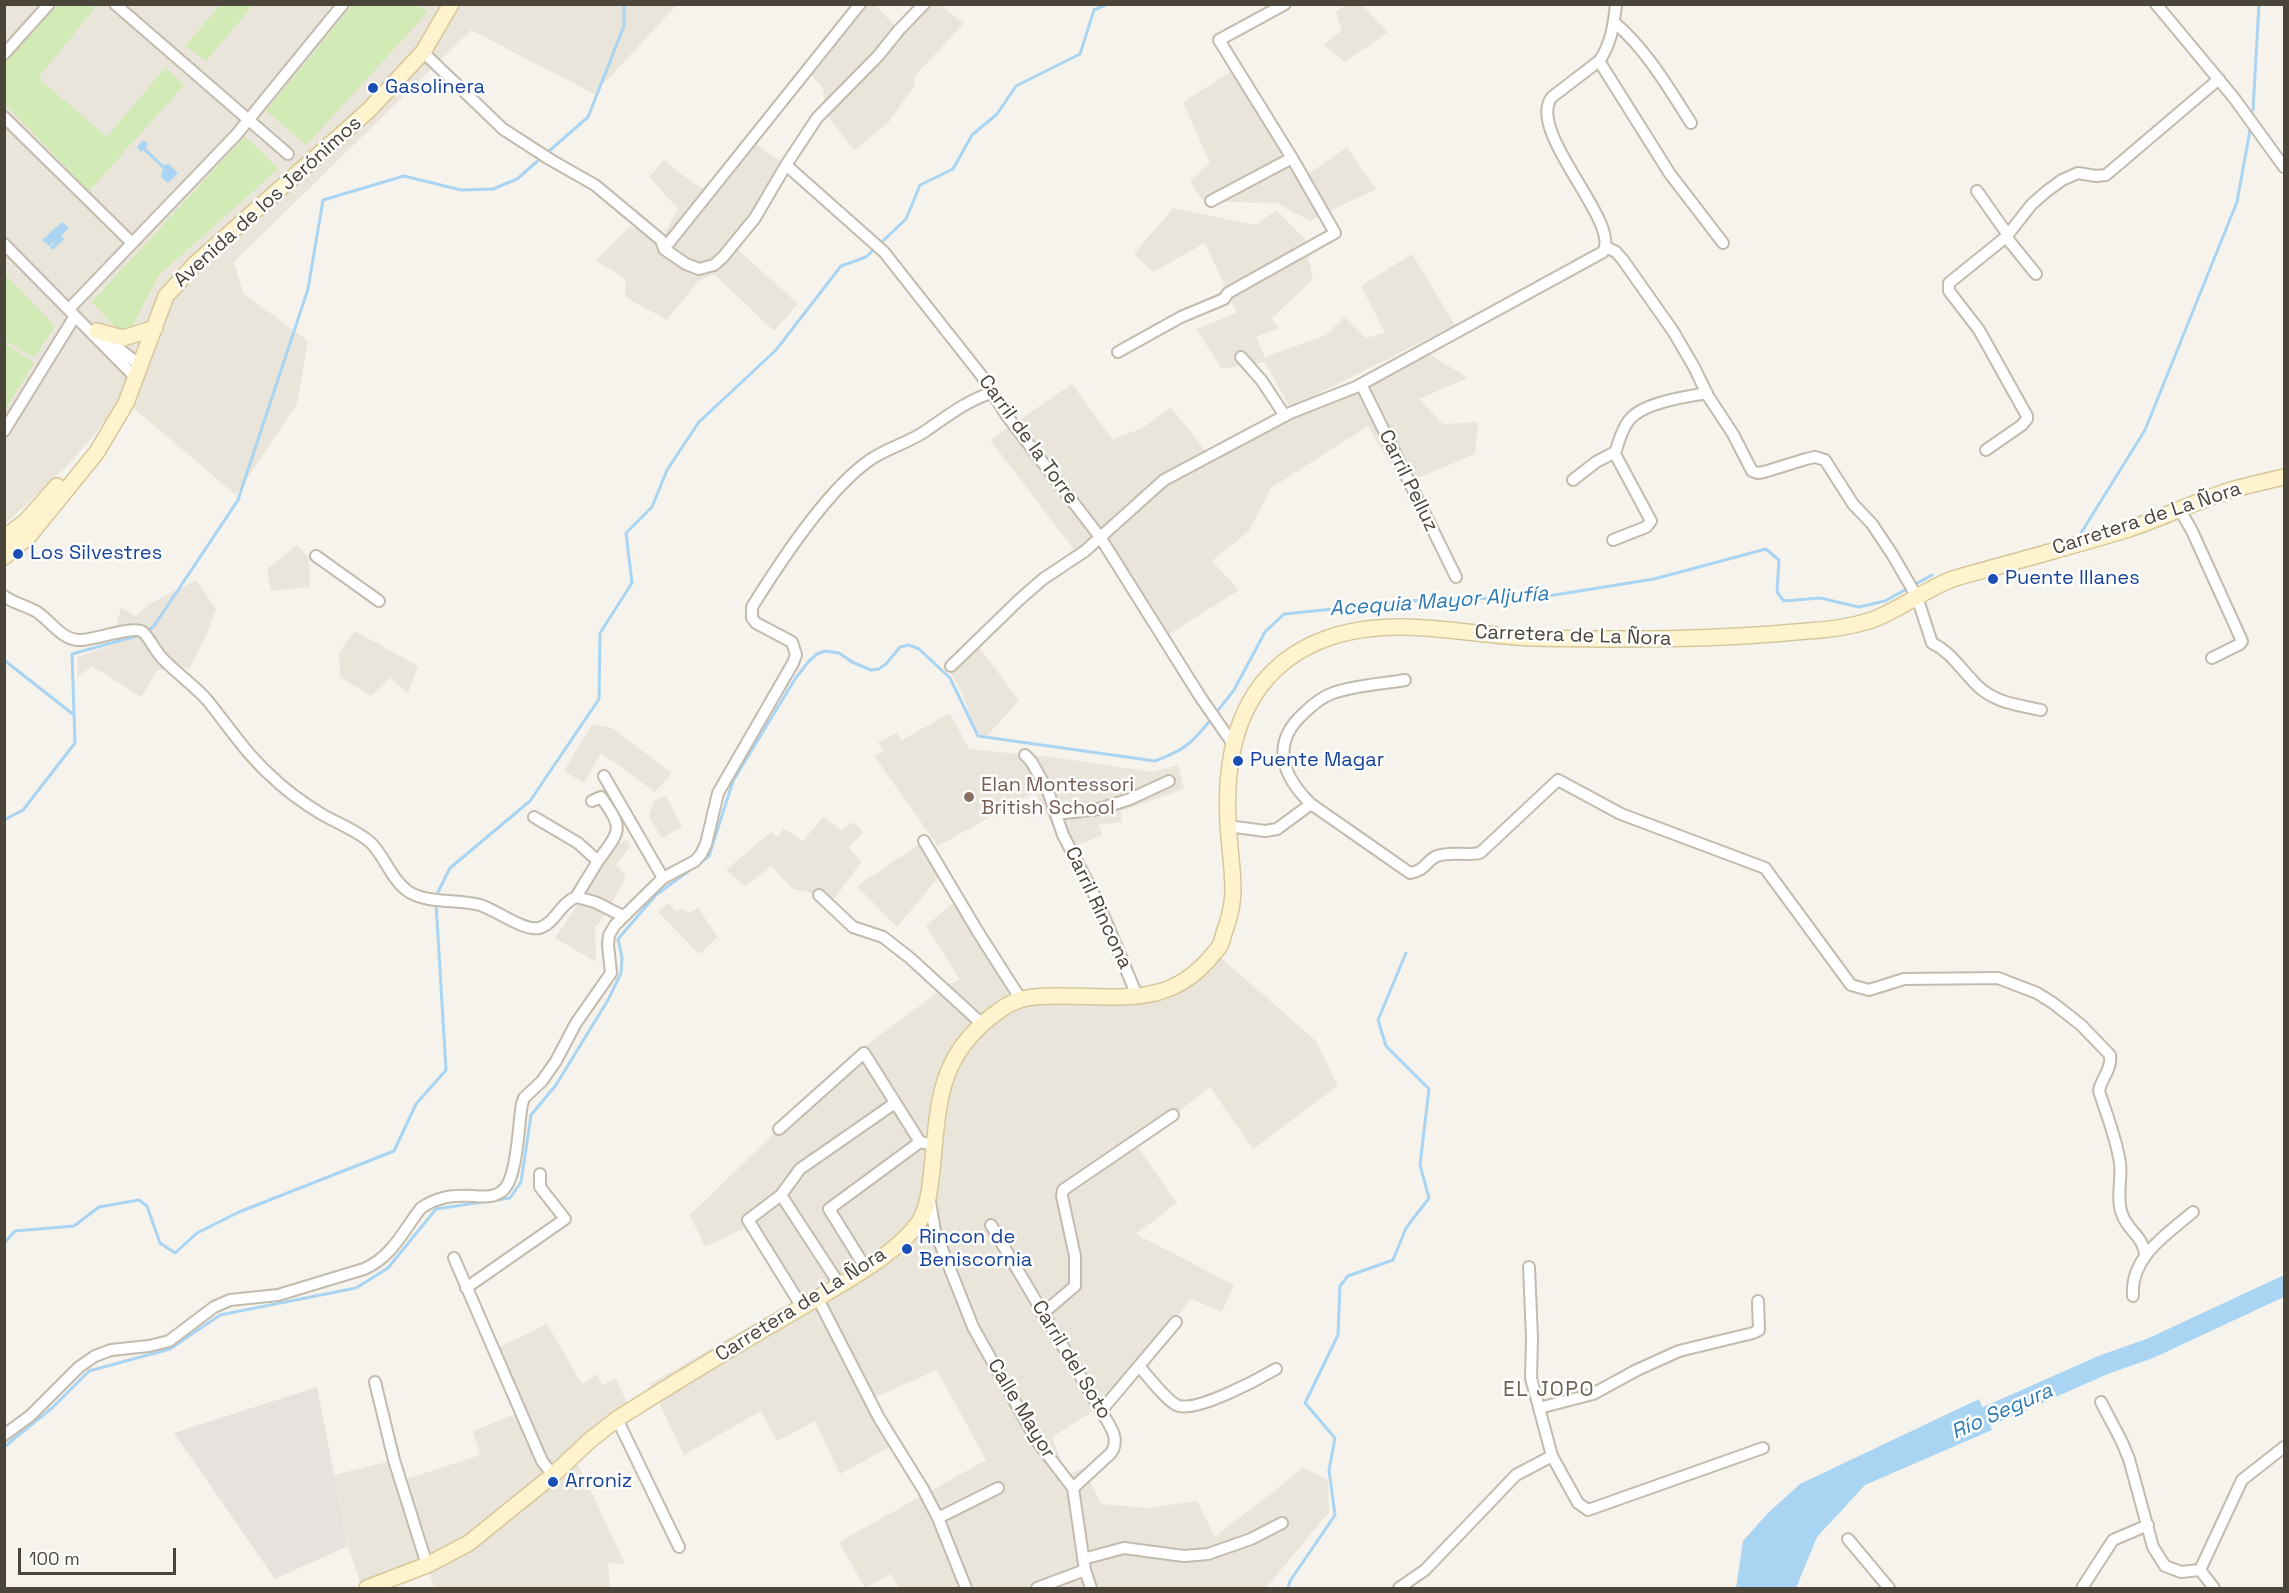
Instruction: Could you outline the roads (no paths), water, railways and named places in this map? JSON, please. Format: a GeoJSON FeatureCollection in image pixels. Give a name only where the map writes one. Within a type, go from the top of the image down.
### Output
{"type":"FeatureCollection","features":[{"type":"Feature","properties":{"kind":"main road","name":"Avenida de los Jerónimos"},"geometry":{"type":"LineString","coordinates":[[4,557],[28,537],[97,452],[121,411],[166,296],[196,263],[369,110],[423,52],[451,4]]}},
{"type":"Feature","properties":{"kind":"main road"},"geometry":{"type":"LineString","coordinates":[[91,329],[123,338],[155,328]]}},
{"type":"Feature","properties":{"kind":"main road"},"geometry":{"type":"LineString","coordinates":[[4,538],[26,521],[121,411]]}},
{"type":"Feature","properties":{"kind":"main road","name":"Carretera de La Ñora"},"geometry":{"type":"LineString","coordinates":[[367,1588],[427,1564],[469,1543],[553,1475],[589,1441],[617,1419],[865,1268],[905,1239],[923,1214],[930,1185],[927,1144],[945,1075],[968,1037],[1006,1005],[1020,998],[1052,996],[1138,998],[1181,986],[1219,949],[1232,912],[1235,887],[1228,826],[1228,770],[1233,744],[1253,698],[1275,669],[1296,653],[1341,634],[1368,629],[1429,627],[1525,637],[1682,640],[1813,631],[1872,620],[1913,590],[2131,528],[2233,489],[2284,477]]}},
{"type":"Feature","properties":{"kind":"street"},"geometry":{"type":"LineString","coordinates":[[4,54],[49,4]]}},
{"type":"Feature","properties":{"kind":"street"},"geometry":{"type":"LineString","coordinates":[[115,4],[288,154]]}},
{"type":"Feature","properties":{"kind":"street"},"geometry":{"type":"LineString","coordinates":[[4,431],[72,313],[132,243],[248,121],[343,4]]}},
{"type":"Feature","properties":{"kind":"street"},"geometry":{"type":"LineString","coordinates":[[664,249],[860,4]]}},
{"type":"Feature","properties":{"kind":"street"},"geometry":{"type":"LineString","coordinates":[[423,52],[503,129],[595,185],[661,240],[664,249],[699,269],[714,265],[734,246],[755,218],[817,118],[878,57],[905,22],[924,4]]}},
{"type":"Feature","properties":{"kind":"street"},"geometry":{"type":"LineString","coordinates":[[1118,351],[1181,317],[1224,299],[1228,293],[1335,232],[1219,40],[1285,4]]}},
{"type":"Feature","properties":{"kind":"street"},"geometry":{"type":"LineString","coordinates":[[951,666],[1043,579],[1085,551],[1164,480],[1285,416],[1360,384],[1597,257],[1605,247],[1601,227],[1557,144],[1549,126],[1546,110],[1547,103],[1552,98],[1599,61],[1608,45],[1616,4]]}},
{"type":"Feature","properties":{"kind":"street"},"geometry":{"type":"LineString","coordinates":[[2156,4],[2219,79],[2284,167]]}},
{"type":"Feature","properties":{"kind":"street"},"geometry":{"type":"LineString","coordinates":[[1614,21],[1644,53],[1691,123]]}},
{"type":"Feature","properties":{"kind":"street"},"geometry":{"type":"LineString","coordinates":[[1599,61],[1670,174],[1723,243]]}},
{"type":"Feature","properties":{"kind":"street"},"geometry":{"type":"LineString","coordinates":[[1986,450],[2028,419],[1979,330],[1949,291],[1948,286],[1952,280],[2007,236],[2032,204],[2046,191],[2078,173],[2106,175],[2219,79]]}},
{"type":"Feature","properties":{"kind":"street"},"geometry":{"type":"LineString","coordinates":[[4,117],[132,243]]}},
{"type":"Feature","properties":{"kind":"street"},"geometry":{"type":"LineString","coordinates":[[1211,201],[1292,158]]}},
{"type":"Feature","properties":{"kind":"street","name":"Carril de la Torre"},"geometry":{"type":"LineString","coordinates":[[786,165],[884,252],[981,375],[991,393],[1100,537],[1201,698],[1233,744]]}},
{"type":"Feature","properties":{"kind":"street"},"geometry":{"type":"LineString","coordinates":[[1977,190],[2007,236],[2036,274]]}},
{"type":"Feature","properties":{"kind":"street"},"geometry":{"type":"LineString","coordinates":[[4,244],[72,313],[138,372]]}},
{"type":"Feature","properties":{"kind":"street"},"geometry":{"type":"LineString","coordinates":[[1605,247],[1616,252],[1623,260],[1672,332],[1755,473],[1815,457],[1825,460],[1853,504],[1882,538],[1913,590],[1932,643],[1944,649],[1980,688],[2002,702],[2041,710]]}},
{"type":"Feature","properties":{"kind":"street"},"geometry":{"type":"LineString","coordinates":[[1241,357],[1262,381],[1285,416]]}},
{"type":"Feature","properties":{"kind":"street","name":"Carril Pelluz"},"geometry":{"type":"LineString","coordinates":[[1360,384],[1456,577]]}},
{"type":"Feature","properties":{"kind":"street"},"geometry":{"type":"LineString","coordinates":[[4,1435],[30,1416],[79,1367],[95,1356],[111,1350],[149,1346],[169,1341],[214,1307],[230,1300],[278,1295],[364,1269],[388,1253],[421,1208],[429,1203],[445,1196],[481,1197],[501,1192],[507,1187],[511,1176],[524,1098],[552,1068],[576,1023],[610,973],[609,935],[623,916],[663,878],[695,861],[701,854],[706,844],[718,793],[796,655],[792,642],[756,623],[752,618],[752,607],[815,516],[843,483],[881,453],[922,433],[966,404],[991,393]]}},
{"type":"Feature","properties":{"kind":"street"},"geometry":{"type":"LineString","coordinates":[[1613,540],[1646,527],[1651,521],[1616,458],[1615,452],[1629,420],[1636,413],[1668,401],[1707,393]]}},
{"type":"Feature","properties":{"kind":"street"},"geometry":{"type":"LineString","coordinates":[[1573,480],[1596,462],[1615,452]]}},
{"type":"Feature","properties":{"kind":"street"},"geometry":{"type":"LineString","coordinates":[[2180,510],[2192,531],[2242,641],[2240,645],[2212,657]]}},
{"type":"Feature","properties":{"kind":"street"},"geometry":{"type":"LineString","coordinates":[[316,556],[379,601]]}},
{"type":"Feature","properties":{"kind":"street"},"geometry":{"type":"LineString","coordinates":[[4,596],[38,612],[62,634],[77,640],[101,638],[136,630],[144,634],[162,658],[191,682],[267,773],[298,799],[369,841],[399,883],[409,892],[421,897],[480,905],[530,927],[539,928],[553,918],[567,901],[576,897],[617,834],[617,820],[601,797],[592,801]]}},
{"type":"Feature","properties":{"kind":"street"},"geometry":{"type":"LineString","coordinates":[[1405,680],[1331,693],[1312,705],[1289,730],[1283,746],[1283,760],[1296,790],[1311,804],[1410,873],[1421,871],[1435,857],[1448,854],[1469,856],[1480,853],[1558,780],[1621,814],[1765,868],[1851,985],[1869,990],[1904,979],[1998,978],[2037,993],[2067,1013],[2110,1055],[2109,1070],[2099,1091],[2116,1142],[2121,1170],[2121,1213],[2129,1227],[2142,1241],[2145,1254]]}},
{"type":"Feature","properties":{"kind":"street","name":"Carril Rincona"},"geometry":{"type":"LineString","coordinates":[[1025,755],[1031,761],[1048,792],[1064,835],[1115,939],[1138,998]]}},
{"type":"Feature","properties":{"kind":"street"},"geometry":{"type":"LineString","coordinates":[[604,776],[663,878]]}},
{"type":"Feature","properties":{"kind":"street"},"geometry":{"type":"LineString","coordinates":[[1056,814],[1099,809],[1130,799],[1169,781]]}},
{"type":"Feature","properties":{"kind":"street"},"geometry":{"type":"LineString","coordinates":[[1228,826],[1265,831],[1276,829],[1311,804]]}},
{"type":"Feature","properties":{"kind":"street"},"geometry":{"type":"LineString","coordinates":[[534,818],[578,843],[598,861]]}},
{"type":"Feature","properties":{"kind":"street"},"geometry":{"type":"LineString","coordinates":[[924,841],[1020,998]]}},
{"type":"Feature","properties":{"kind":"street"},"geometry":{"type":"LineString","coordinates":[[819,895],[853,927],[883,937],[910,958],[982,1024]]}},
{"type":"Feature","properties":{"kind":"street"},"geometry":{"type":"LineString","coordinates":[[576,897],[594,902],[623,916]]}},
{"type":"Feature","properties":{"kind":"street"},"geometry":{"type":"LineString","coordinates":[[779,1129],[864,1053],[896,1103],[927,1144],[829,1209],[865,1268]]}},
{"type":"Feature","properties":{"kind":"street"},"geometry":{"type":"LineString","coordinates":[[802,1307],[748,1220],[781,1195],[800,1169],[896,1103]]}},
{"type":"Feature","properties":{"kind":"street"},"geometry":{"type":"LineString","coordinates":[[1042,1314],[1075,1286],[1076,1256],[1062,1196],[1063,1190],[1173,1115]]}},
{"type":"Feature","properties":{"kind":"street"},"geometry":{"type":"LineString","coordinates":[[466,1288],[565,1219],[540,1187],[540,1174]]}},
{"type":"Feature","properties":{"kind":"street","name":"Calle Mayor"},"geometry":{"type":"LineString","coordinates":[[930,1185],[935,1231],[973,1327],[1037,1441],[1073,1488],[1084,1564],[1091,1588]]}},
{"type":"Feature","properties":{"kind":"street"},"geometry":{"type":"LineString","coordinates":[[781,1195],[839,1284]]}},
{"type":"Feature","properties":{"kind":"street"},"geometry":{"type":"LineString","coordinates":[[2133,1296],[2134,1284],[2145,1254],[2193,1212]]}},
{"type":"Feature","properties":{"kind":"street","name":"Carril del Soto"},"geometry":{"type":"LineString","coordinates":[[991,1225],[1113,1432],[1115,1447],[1111,1453],[1073,1488]]}},
{"type":"Feature","properties":{"kind":"street"},"geometry":{"type":"LineString","coordinates":[[905,1239],[925,1228],[935,1231]]}},
{"type":"Feature","properties":{"kind":"street"},"geometry":{"type":"LineString","coordinates":[[454,1258],[542,1461],[553,1475]]}},
{"type":"Feature","properties":{"kind":"street"},"geometry":{"type":"LineString","coordinates":[[1529,1267],[1531,1378],[1552,1456],[1578,1503],[1588,1510],[1764,1448]]}},
{"type":"Feature","properties":{"kind":"street"},"geometry":{"type":"LineString","coordinates":[[817,1298],[879,1418],[923,1489],[938,1518],[966,1588]]}},
{"type":"Feature","properties":{"kind":"street"},"geometry":{"type":"LineString","coordinates":[[1539,1408],[1593,1394],[1679,1351],[1753,1333],[1759,1330],[1758,1301]]}},
{"type":"Feature","properties":{"kind":"street"},"geometry":{"type":"LineString","coordinates":[[1101,1411],[1176,1322]]}},
{"type":"Feature","properties":{"kind":"street"},"geometry":{"type":"LineString","coordinates":[[1139,1366],[1173,1403],[1184,1406],[1239,1390],[1276,1370]]}},
{"type":"Feature","properties":{"kind":"street"},"geometry":{"type":"LineString","coordinates":[[375,1382],[394,1460],[427,1564]]}},
{"type":"Feature","properties":{"kind":"street"},"geometry":{"type":"LineString","coordinates":[[2101,1402],[2129,1459],[2152,1547],[2165,1566],[2181,1572],[2200,1570]]}},
{"type":"Feature","properties":{"kind":"street"},"geometry":{"type":"LineString","coordinates":[[617,1419],[680,1547]]}},
{"type":"Feature","properties":{"kind":"street"},"geometry":{"type":"LineString","coordinates":[[2200,1570],[2242,1480],[2284,1447]]}},
{"type":"Feature","properties":{"kind":"street"},"geometry":{"type":"LineString","coordinates":[[1399,1588],[1425,1570],[1516,1475],[1552,1456]]}},
{"type":"Feature","properties":{"kind":"street"},"geometry":{"type":"LineString","coordinates":[[938,1518],[998,1488]]}},
{"type":"Feature","properties":{"kind":"street"},"geometry":{"type":"LineString","coordinates":[[1037,1588],[1084,1564],[1124,1548],[1184,1556],[1208,1554],[1251,1539],[1282,1523]]}},
{"type":"Feature","properties":{"kind":"street"},"geometry":{"type":"LineString","coordinates":[[2082,1588],[2113,1540],[2148,1525]]}},
{"type":"Feature","properties":{"kind":"street"},"geometry":{"type":"LineString","coordinates":[[1848,1539],[1889,1588]]}},
{"type":"Feature","properties":{"kind":"street"},"geometry":{"type":"LineString","coordinates":[[2200,1570],[2214,1588]]}},
{"type":"Feature","properties":{"kind":"water"},"geometry":{"type":"Polygon","coordinates":[[[143,140],[148,144],[146,148],[163,165],[169,164],[178,173],[168,183],[161,177],[163,169],[137,147],[143,140]]]}},
{"type":"Feature","properties":{"kind":"water"},"geometry":{"type":"Polygon","coordinates":[[[62,222],[69,228],[62,235],[60,234],[64,239],[53,250],[50,247],[57,239],[49,246],[42,240],[62,222]]]}},
{"type":"Feature","properties":{"kind":"water"},"geometry":{"type":"Polygon","coordinates":[[[1979,1399],[1992,1430],[1865,1485],[1817,1537],[1796,1588],[1736,1588],[1743,1541],[1768,1513],[1800,1484],[1979,1399]]]}},
{"type":"Feature","properties":{"kind":"waterway"},"geometry":{"type":"LineString","coordinates":[[146,633],[154,626],[238,500],[308,289],[323,200],[404,176],[461,190],[493,189],[517,179],[588,117],[624,26],[624,4]]}},
{"type":"Feature","properties":{"kind":"waterway"},"geometry":{"type":"LineString","coordinates":[[437,894],[450,868],[530,801],[599,699],[600,633],[632,583],[626,533],[652,507],[667,470],[699,422],[776,350],[841,266],[866,257],[906,219],[920,185],[953,169],[972,135],[997,114],[1016,86],[1080,54],[1094,10],[1108,4]]}},
{"type":"Feature","properties":{"kind":"waterway"},"geometry":{"type":"LineString","coordinates":[[2253,110],[2259,4]]}},
{"type":"Feature","properties":{"kind":"waterway"},"geometry":{"type":"LineString","coordinates":[[2081,533],[2145,430],[2237,202],[2250,130]]}},
{"type":"Feature","properties":{"kind":"waterway","name":"Acequia Mayor Aljufía"},"geometry":{"type":"LineString","coordinates":[[1216,713],[1234,690],[1265,632],[1284,614],[1422,600],[1542,597],[1654,579],[1766,549],[1779,560],[1777,592],[1784,601],[1820,598],[1859,607],[1885,601],[1932,575]]}},
{"type":"Feature","properties":{"kind":"waterway"},"geometry":{"type":"LineString","coordinates":[[4,820],[23,810],[75,743],[72,654],[140,635]]}},
{"type":"Feature","properties":{"kind":"waterway","name":"Acequia Mayor Aljufía"},"geometry":{"type":"LineString","coordinates":[[700,863],[709,856],[733,781],[795,679],[809,661],[825,651],[839,653],[852,662],[871,670],[879,669],[886,664],[900,647],[909,645],[919,649],[950,678],[978,736],[1155,761],[1187,745],[1212,718]]}},
{"type":"Feature","properties":{"kind":"waterway"},"geometry":{"type":"LineString","coordinates":[[4,660],[74,715]]}},
{"type":"Feature","properties":{"kind":"waterway","name":"Acequia Mayor Aljufía"},"geometry":{"type":"LineString","coordinates":[[4,1447],[52,1408],[89,1371],[170,1349],[220,1315],[356,1288],[388,1268],[436,1209],[510,1198],[521,1182],[531,1115],[556,1085],[608,1000],[621,973],[622,958],[618,939],[656,895],[694,867]]}},
{"type":"Feature","properties":{"kind":"waterway"},"geometry":{"type":"LineString","coordinates":[[4,1243],[15,1231],[74,1226],[99,1207],[139,1200],[147,1206],[160,1243],[175,1253],[197,1233],[239,1212],[394,1151],[416,1104],[446,1070],[436,903]]}},
{"type":"Feature","properties":{"kind":"waterway"},"geometry":{"type":"LineString","coordinates":[[1288,1588],[1290,1581],[1335,1515],[1329,1470],[1335,1438],[1305,1403],[1338,1335],[1340,1286],[1348,1276],[1393,1260],[1406,1228],[1429,1198],[1420,1165],[1429,1089],[1386,1046],[1378,1020],[1406,953]]}},
{"type":"Feature","properties":{"kind":"waterway","name":"Río Segura"},"geometry":{"type":"LineString","coordinates":[[1963,1427],[2103,1365],[2151,1348],[2284,1286]]}},
{"type":"Feature","properties":{"kind":"place","name":"Gasolinera"},"geometry":{"type":"Point","coordinates":[373,88]}},
{"type":"Feature","properties":{"kind":"place","name":"Los Silvestres"},"geometry":{"type":"Point","coordinates":[18,554]}},
{"type":"Feature","properties":{"kind":"place","name":"Puente Illanes"},"geometry":{"type":"Point","coordinates":[1993,579]}},
{"type":"Feature","properties":{"kind":"place","name":"Puente Magar"},"geometry":{"type":"Point","coordinates":[1238,761]}},
{"type":"Feature","properties":{"kind":"place","name":"Elan Montessori British School"},"geometry":{"type":"Point","coordinates":[969,797]}},
{"type":"Feature","properties":{"kind":"place","name":"Rincon de Beniscornia"},"geometry":{"type":"Point","coordinates":[907,1249]}},
{"type":"Feature","properties":{"kind":"place","name":"Arroniz"},"geometry":{"type":"Point","coordinates":[553,1482]}},
{"type":"Feature","properties":{"kind":"district","name":"EL JOPO"},"geometry":{"type":"Point","coordinates":[1549,1390]}}]}
